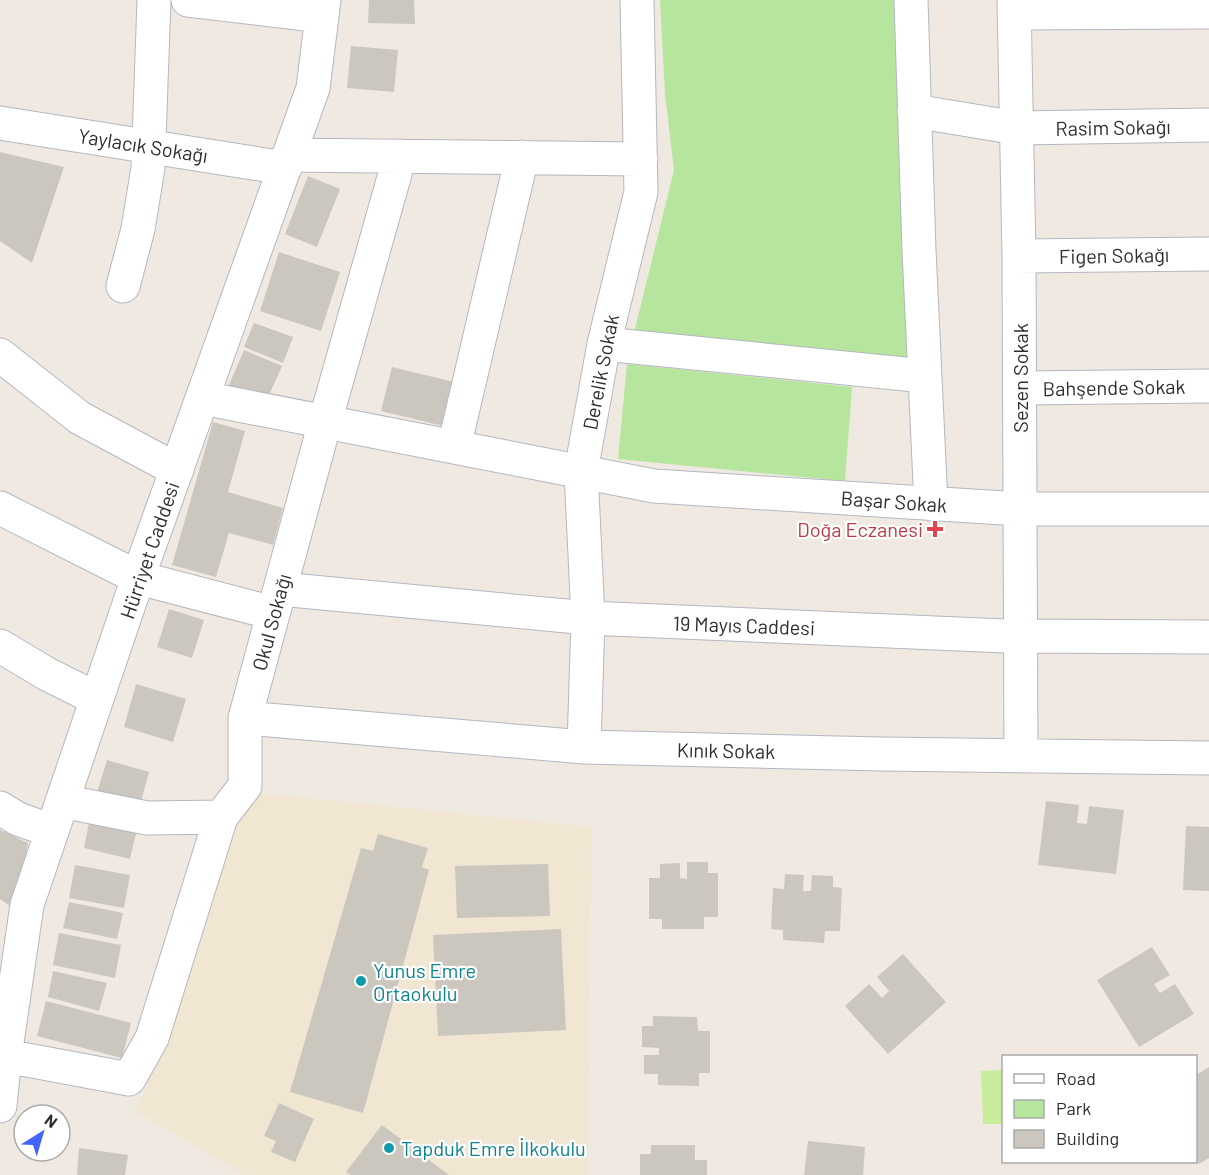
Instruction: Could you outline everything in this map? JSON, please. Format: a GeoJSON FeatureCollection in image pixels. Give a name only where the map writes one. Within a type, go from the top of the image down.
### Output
{"type":"FeatureCollection","features":[{"type":"Feature","properties":{"kind":"street"},"geometry":{"type":"LineString","coordinates":[[123,286],[145,199],[154,0]]}},
{"type":"Feature","properties":{"kind":"street"},"geometry":{"type":"LineString","coordinates":[[188,0],[323,8]]}},
{"type":"Feature","properties":{"kind":"street","name":"Derelik Sokak"},"geometry":{"type":"LineString","coordinates":[[584,747],[588,618],[580,471],[604,344],[641,192],[637,0]]}},
{"type":"Feature","properties":{"kind":"street"},"geometry":{"type":"LineString","coordinates":[[911,0],[931,504]]}},
{"type":"Feature","properties":{"kind":"street"},"geometry":{"type":"LineString","coordinates":[[1014,7],[1209,12]]}},
{"type":"Feature","properties":{"kind":"street","name":"Sezen Sokak"},"geometry":{"type":"LineString","coordinates":[[1014,7],[1019,256],[1021,756]]}},
{"type":"Feature","properties":{"kind":"street","name":"Hürriyet Caddesi"},"geometry":{"type":"LineString","coordinates":[[0,1106],[11,936],[27,905],[139,578],[313,88],[323,8]]}},
{"type":"Feature","properties":{"kind":"street","name":"Rasim Sokağı"},"geometry":{"type":"LineString","coordinates":[[914,111],[1017,128],[1209,125]]}},
{"type":"Feature","properties":{"kind":"street","name":"Yaylacık Sokağı"},"geometry":{"type":"LineString","coordinates":[[0,123],[149,146],[287,161],[400,156],[641,159]]}},
{"type":"Feature","properties":{"kind":"street","name":"Okul Sokağı"},"geometry":{"type":"LineString","coordinates":[[2,1055],[129,1079],[152,1038],[221,817],[245,786],[245,718],[400,156]]}},
{"type":"Feature","properties":{"kind":"street"},"geometry":{"type":"LineString","coordinates":[[454,447],[522,157]]}},
{"type":"Feature","properties":{"kind":"street","name":"Figen Sokağı"},"geometry":{"type":"LineString","coordinates":[[1019,256],[1209,254]]}},
{"type":"Feature","properties":{"kind":"street"},"geometry":{"type":"LineString","coordinates":[[604,344],[925,376]]}},
{"type":"Feature","properties":{"kind":"street"},"geometry":{"type":"LineString","coordinates":[[0,355],[80,418],[177,470]]}},
{"type":"Feature","properties":{"kind":"street","name":"Bahşende Sokak"},"geometry":{"type":"LineString","coordinates":[[1020,388],[1209,386]]}},
{"type":"Feature","properties":{"kind":"street","name":"Başar Sokak"},"geometry":{"type":"LineString","coordinates":[[203,398],[654,486],[1020,509],[1209,509]]}},
{"type":"Feature","properties":{"kind":"street","name":"19 Mayıs Caddesi"},"geometry":{"type":"LineString","coordinates":[[0,508],[139,578],[276,601],[588,618],[1021,636],[1209,637]]}},
{"type":"Feature","properties":{"kind":"street"},"geometry":{"type":"LineString","coordinates":[[0,646],[47,674],[97,699]]}},
{"type":"Feature","properties":{"kind":"street","name":"Kınık Sokak"},"geometry":{"type":"LineString","coordinates":[[245,718],[584,747],[1209,758]]}},
{"type":"Feature","properties":{"kind":"street"},"geometry":{"type":"LineString","coordinates":[[0,808],[18,819],[57,816],[221,817]]}},
{"type":"Feature","properties":{"kind":"shaded area"},"geometry":{"type":"Polygon","coordinates":[[[256,793],[591,827],[588,1175],[245,1175],[136,1111],[152,1073],[236,818],[256,793]]]}},
{"type":"Feature","properties":{"kind":"green space"},"geometry":{"type":"Polygon","coordinates":[[[660,0],[899,0],[914,354],[902,366],[632,341],[674,170],[665,94],[660,0]]]}},
{"type":"Feature","properties":{"kind":"green space"},"geometry":{"type":"Polygon","coordinates":[[[627,364],[852,387],[845,481],[618,459],[627,364]]]}},
{"type":"Feature","properties":{"kind":"green space"},"geometry":{"type":"Polygon","coordinates":[[[1002,1070],[1002,1124],[983,1124],[981,1071],[1002,1070]]]}},
{"type":"Feature","properties":{"kind":"building"},"geometry":{"type":"Polygon","coordinates":[[[369,0],[414,0],[415,24],[368,23],[369,0]]]}},
{"type":"Feature","properties":{"kind":"building"},"geometry":{"type":"Polygon","coordinates":[[[351,46],[398,50],[394,92],[347,88],[351,46]]]}},
{"type":"Feature","properties":{"kind":"building"},"geometry":{"type":"Polygon","coordinates":[[[0,152],[64,167],[32,263],[0,241],[0,152]]]}},
{"type":"Feature","properties":{"kind":"building"},"geometry":{"type":"Polygon","coordinates":[[[308,176],[340,189],[317,247],[285,234],[308,176]]]}},
{"type":"Feature","properties":{"kind":"building"},"geometry":{"type":"Polygon","coordinates":[[[279,252],[340,272],[321,331],[260,311],[279,252]]]}},
{"type":"Feature","properties":{"kind":"building"},"geometry":{"type":"Polygon","coordinates":[[[254,323],[293,337],[283,363],[244,347],[254,323]]]}},
{"type":"Feature","properties":{"kind":"building"},"geometry":{"type":"Polygon","coordinates":[[[244,350],[282,366],[266,402],[229,385],[244,350]]]}},
{"type":"Feature","properties":{"kind":"building"},"geometry":{"type":"Polygon","coordinates":[[[392,367],[454,382],[443,426],[381,411],[392,367]]]}},
{"type":"Feature","properties":{"kind":"building"},"geometry":{"type":"Polygon","coordinates":[[[213,422],[245,431],[228,492],[283,508],[273,545],[229,533],[216,577],[172,565],[213,422]]]}},
{"type":"Feature","properties":{"kind":"building"},"geometry":{"type":"Polygon","coordinates":[[[169,609],[204,620],[192,658],[157,647],[169,609]]]}},
{"type":"Feature","properties":{"kind":"building"},"geometry":{"type":"Polygon","coordinates":[[[136,684],[186,699],[173,742],[124,727],[136,684]]]}},
{"type":"Feature","properties":{"kind":"building"},"geometry":{"type":"Polygon","coordinates":[[[107,760],[149,772],[139,808],[96,796],[107,760]]]}},
{"type":"Feature","properties":{"kind":"building"},"geometry":{"type":"Polygon","coordinates":[[[1046,801],[1079,805],[1077,823],[1087,824],[1089,806],[1124,810],[1116,874],[1038,865],[1046,801]]]}},
{"type":"Feature","properties":{"kind":"building"},"geometry":{"type":"Polygon","coordinates":[[[90,818],[137,829],[130,859],[84,848],[90,818]]]}},
{"type":"Feature","properties":{"kind":"building"},"geometry":{"type":"Polygon","coordinates":[[[1186,826],[1209,827],[1209,891],[1183,890],[1186,826]]]}},
{"type":"Feature","properties":{"kind":"building"},"geometry":{"type":"Polygon","coordinates":[[[0,830],[28,843],[17,911],[0,899],[0,830]]]}},
{"type":"Feature","properties":{"kind":"building","name":"Yunus Emre Ortaokulu"},"geometry":{"type":"Polygon","coordinates":[[[378,834],[428,848],[422,867],[429,870],[363,1113],[290,1092],[361,848],[373,851],[378,834]]]}},
{"type":"Feature","properties":{"kind":"building"},"geometry":{"type":"Polygon","coordinates":[[[687,862],[708,862],[708,873],[718,873],[718,917],[704,917],[704,929],[662,929],[662,919],[649,919],[649,878],[660,878],[660,864],[680,863],[680,878],[687,879],[687,862]]]}},
{"type":"Feature","properties":{"kind":"building"},"geometry":{"type":"Polygon","coordinates":[[[548,864],[550,916],[457,918],[455,866],[548,864]]]}},
{"type":"Feature","properties":{"kind":"building"},"geometry":{"type":"Polygon","coordinates":[[[75,865],[130,875],[124,908],[69,898],[75,865]]]}},
{"type":"Feature","properties":{"kind":"building"},"geometry":{"type":"Polygon","coordinates":[[[785,874],[804,875],[803,891],[811,891],[812,875],[833,876],[833,887],[842,888],[840,931],[825,931],[824,943],[783,940],[783,930],[771,929],[773,888],[784,889],[785,874]]]}},
{"type":"Feature","properties":{"kind":"building"},"geometry":{"type":"Polygon","coordinates":[[[69,902],[123,913],[117,939],[63,928],[69,902]]]}},
{"type":"Feature","properties":{"kind":"building"},"geometry":{"type":"Polygon","coordinates":[[[561,929],[566,1030],[438,1036],[433,935],[561,929]]]}},
{"type":"Feature","properties":{"kind":"building"},"geometry":{"type":"Polygon","coordinates":[[[59,933],[121,945],[115,978],[53,965],[59,933]]]}},
{"type":"Feature","properties":{"kind":"building"},"geometry":{"type":"Polygon","coordinates":[[[1152,947],[1170,975],[1154,984],[1160,993],[1175,984],[1194,1014],[1139,1047],[1097,980],[1152,947]]]}},
{"type":"Feature","properties":{"kind":"building"},"geometry":{"type":"Polygon","coordinates":[[[903,954],[946,1002],[888,1054],[845,1006],[869,984],[882,998],[889,991],[877,977],[903,954]]]}},
{"type":"Feature","properties":{"kind":"building"},"geometry":{"type":"Polygon","coordinates":[[[53,971],[107,983],[99,1011],[48,997],[53,971]]]}},
{"type":"Feature","properties":{"kind":"building"},"geometry":{"type":"Polygon","coordinates":[[[46,1001],[131,1023],[122,1058],[37,1036],[46,1001]]]}},
{"type":"Feature","properties":{"kind":"building"},"geometry":{"type":"Polygon","coordinates":[[[653,1016],[697,1017],[698,1031],[710,1031],[710,1073],[699,1073],[699,1086],[658,1085],[658,1074],[644,1074],[644,1055],[659,1055],[659,1048],[642,1047],[642,1026],[653,1026],[653,1016]]]}},
{"type":"Feature","properties":{"kind":"building"},"geometry":{"type":"Polygon","coordinates":[[[1209,1067],[1209,1158],[1199,1164],[1197,1160],[1197,1074],[1209,1067]]]}},
{"type":"Feature","properties":{"kind":"building"},"geometry":{"type":"Polygon","coordinates":[[[279,1103],[314,1119],[295,1162],[271,1152],[276,1141],[264,1136],[279,1103]]]}},
{"type":"Feature","properties":{"kind":"building","name":"Tapduk Emre İlkokulu"},"geometry":{"type":"Polygon","coordinates":[[[382,1125],[449,1175],[351,1175],[346,1172],[382,1125]]]}},
{"type":"Feature","properties":{"kind":"building"},"geometry":{"type":"Polygon","coordinates":[[[808,1141],[865,1147],[863,1175],[804,1175],[808,1141]]]}},
{"type":"Feature","properties":{"kind":"building"},"geometry":{"type":"Polygon","coordinates":[[[651,1145],[695,1145],[695,1160],[707,1160],[707,1175],[640,1175],[640,1154],[651,1154],[651,1145]]]}},
{"type":"Feature","properties":{"kind":"building"},"geometry":{"type":"Polygon","coordinates":[[[79,1148],[128,1155],[125,1175],[77,1175],[79,1148]]]}},
{"type":"Feature","properties":{"kind":"place","name":"Doğa Eczanesi"},"geometry":{"type":"Point","coordinates":[935,529]}},
{"type":"Feature","properties":{"kind":"place","name":"Yunus Emre Ortaokulu"},"geometry":{"type":"Point","coordinates":[361,981]}},
{"type":"Feature","properties":{"kind":"place","name":"Tapduk Emre İlkokulu"},"geometry":{"type":"Point","coordinates":[389,1148]}}]}
